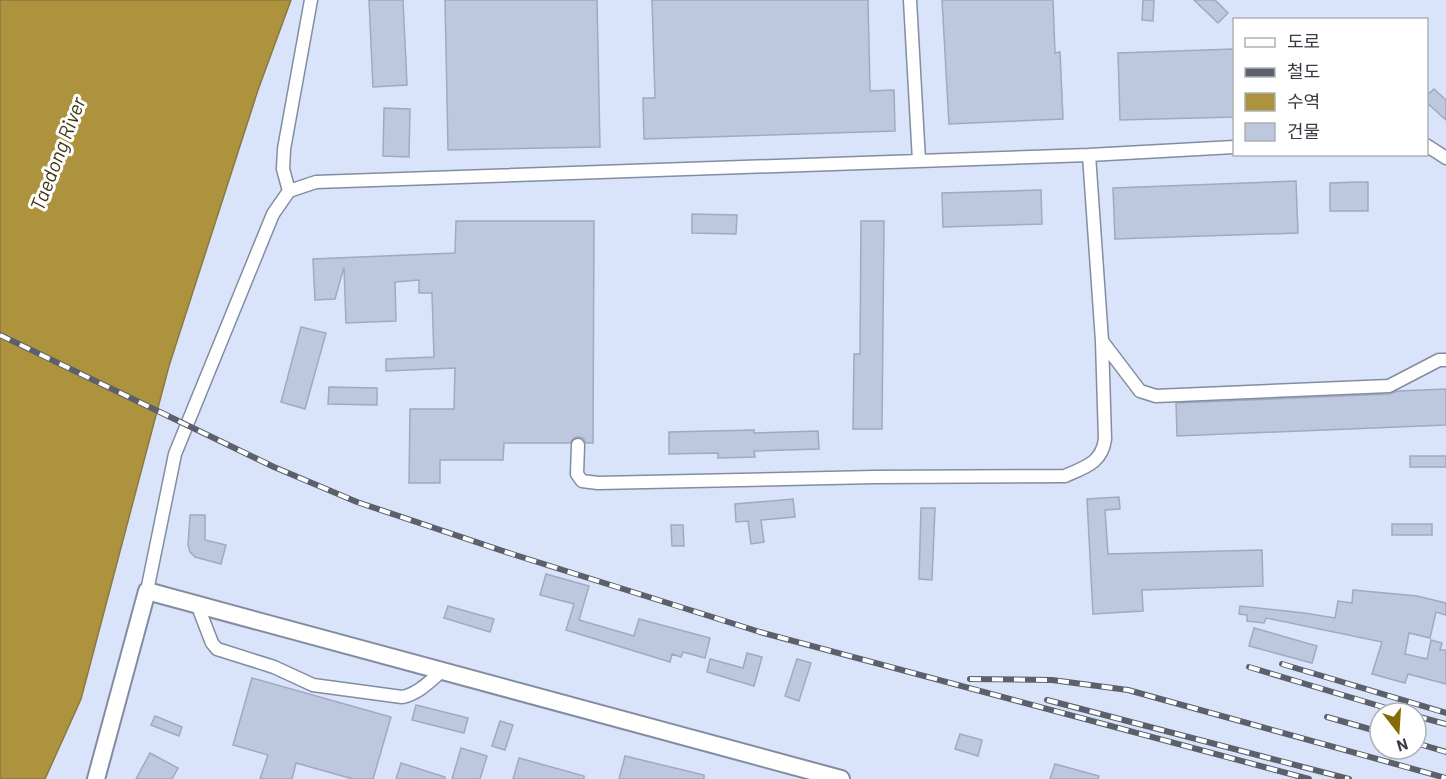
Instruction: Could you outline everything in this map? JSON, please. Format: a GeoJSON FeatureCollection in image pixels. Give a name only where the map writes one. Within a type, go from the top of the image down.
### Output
{"type":"FeatureCollection","features":[{"type":"Feature","properties":{"kind":"main road"},"geometry":{"type":"LineString","coordinates":[[96,779],[147,591],[841,779]]}},
{"type":"Feature","properties":{"kind":"street"},"geometry":{"type":"LineString","coordinates":[[289,191],[283,169],[284,149],[311,0]]}},
{"type":"Feature","properties":{"kind":"street"},"geometry":{"type":"LineString","coordinates":[[910,0],[919,161]]}},
{"type":"Feature","properties":{"kind":"street"},"geometry":{"type":"LineString","coordinates":[[1428,146],[1446,158]]}},
{"type":"Feature","properties":{"kind":"street"},"geometry":{"type":"LineString","coordinates":[[147,591],[175,454],[273,214],[289,191],[316,182],[1089,155],[1233,147]]}},
{"type":"Feature","properties":{"kind":"street"},"geometry":{"type":"LineString","coordinates":[[578,445],[577,474],[582,481],[598,483],[874,477],[1065,476],[1093,463],[1104,449],[1105,439],[1102,341],[1089,155]]}},
{"type":"Feature","properties":{"kind":"street"},"geometry":{"type":"LineString","coordinates":[[1102,341],[1140,391],[1156,396],[1389,386],[1439,360],[1446,360]]}},
{"type":"Feature","properties":{"kind":"street"},"geometry":{"type":"LineString","coordinates":[[197,604],[212,643],[217,649],[274,667],[313,685],[402,697],[421,688],[442,671]]}},
{"type":"Feature","properties":{"kind":"water","name":"Taedong River"},"geometry":{"type":"Polygon","coordinates":[[[0,0],[291,0],[258,90],[169,366],[81,699],[45,779],[0,779],[0,0]]]}},
{"type":"Feature","properties":{"kind":"building"},"geometry":{"type":"Polygon","coordinates":[[[369,0],[403,0],[407,85],[373,87],[369,0]]]}},
{"type":"Feature","properties":{"kind":"building"},"geometry":{"type":"Polygon","coordinates":[[[445,0],[597,0],[600,147],[448,150],[445,0]]]}},
{"type":"Feature","properties":{"kind":"building"},"geometry":{"type":"Polygon","coordinates":[[[652,0],[868,0],[870,91],[894,90],[895,131],[644,139],[643,98],[655,98],[652,0]]]}},
{"type":"Feature","properties":{"kind":"building"},"geometry":{"type":"Polygon","coordinates":[[[942,0],[1053,0],[1055,53],[1060,52],[1063,119],[949,124],[942,0]]]}},
{"type":"Feature","properties":{"kind":"building"},"geometry":{"type":"Polygon","coordinates":[[[1143,0],[1154,0],[1153,21],[1142,20],[1143,0]]]}},
{"type":"Feature","properties":{"kind":"building"},"geometry":{"type":"Polygon","coordinates":[[[1194,0],[1215,0],[1228,13],[1218,23],[1194,0]]]}},
{"type":"Feature","properties":{"kind":"building"},"geometry":{"type":"Polygon","coordinates":[[[1233,49],[1233,117],[1120,120],[1118,53],[1233,49]]]}},
{"type":"Feature","properties":{"kind":"building"},"geometry":{"type":"Polygon","coordinates":[[[1434,89],[1446,100],[1446,120],[1428,104],[1428,94],[1434,89]]]}},
{"type":"Feature","properties":{"kind":"building"},"geometry":{"type":"Polygon","coordinates":[[[384,108],[410,109],[409,157],[383,156],[384,108]]]}},
{"type":"Feature","properties":{"kind":"building"},"geometry":{"type":"Polygon","coordinates":[[[1296,181],[1298,233],[1115,239],[1113,188],[1296,181]]]}},
{"type":"Feature","properties":{"kind":"building"},"geometry":{"type":"Polygon","coordinates":[[[1368,182],[1368,211],[1330,211],[1330,183],[1368,182]]]}},
{"type":"Feature","properties":{"kind":"building"},"geometry":{"type":"Polygon","coordinates":[[[1041,190],[1042,224],[943,227],[942,193],[1041,190]]]}},
{"type":"Feature","properties":{"kind":"building"},"geometry":{"type":"Polygon","coordinates":[[[692,214],[737,215],[736,234],[692,233],[692,214]]]}},
{"type":"Feature","properties":{"kind":"building"},"geometry":{"type":"Polygon","coordinates":[[[456,221],[594,221],[593,443],[586,443],[583,438],[578,437],[570,443],[504,443],[503,460],[440,460],[440,483],[409,483],[410,409],[454,409],[455,368],[386,371],[386,359],[434,357],[432,293],[419,293],[419,280],[395,282],[396,321],[346,323],[344,267],[335,299],[315,300],[313,259],[455,253],[456,221]]]}},
{"type":"Feature","properties":{"kind":"building"},"geometry":{"type":"Polygon","coordinates":[[[861,221],[884,221],[882,429],[853,429],[854,354],[860,354],[861,221]]]}},
{"type":"Feature","properties":{"kind":"building"},"geometry":{"type":"Polygon","coordinates":[[[301,327],[326,333],[305,409],[281,402],[301,327]]]}},
{"type":"Feature","properties":{"kind":"building"},"geometry":{"type":"Polygon","coordinates":[[[329,387],[377,388],[377,405],[328,404],[329,387]]]}},
{"type":"Feature","properties":{"kind":"building"},"geometry":{"type":"Polygon","coordinates":[[[1446,389],[1446,425],[1177,436],[1176,403],[1389,394],[1398,391],[1446,389]]]}},
{"type":"Feature","properties":{"kind":"building"},"geometry":{"type":"Polygon","coordinates":[[[754,430],[754,433],[818,431],[819,449],[754,451],[755,457],[718,458],[718,453],[669,454],[669,432],[754,430]]]}},
{"type":"Feature","properties":{"kind":"building"},"geometry":{"type":"Polygon","coordinates":[[[1410,456],[1446,456],[1446,467],[1410,467],[1410,456]]]}},
{"type":"Feature","properties":{"kind":"building"},"geometry":{"type":"Polygon","coordinates":[[[1119,497],[1120,509],[1105,510],[1108,554],[1262,550],[1263,586],[1142,590],[1143,611],[1093,614],[1087,499],[1119,497]]]}},
{"type":"Feature","properties":{"kind":"building"},"geometry":{"type":"Polygon","coordinates":[[[793,499],[795,517],[761,520],[764,542],[751,544],[748,521],[736,522],[735,504],[793,499]]]}},
{"type":"Feature","properties":{"kind":"building"},"geometry":{"type":"Polygon","coordinates":[[[921,508],[935,508],[932,580],[919,579],[921,508]]]}},
{"type":"Feature","properties":{"kind":"building"},"geometry":{"type":"Polygon","coordinates":[[[190,515],[205,515],[205,540],[226,545],[221,564],[195,557],[190,552],[188,545],[190,515]]]}},
{"type":"Feature","properties":{"kind":"building"},"geometry":{"type":"Polygon","coordinates":[[[1392,524],[1432,524],[1432,535],[1392,535],[1392,524]]]}},
{"type":"Feature","properties":{"kind":"building"},"geometry":{"type":"Polygon","coordinates":[[[671,525],[683,525],[684,546],[672,546],[671,525]]]}},
{"type":"Feature","properties":{"kind":"building"},"geometry":{"type":"Polygon","coordinates":[[[546,574],[589,586],[579,620],[634,636],[639,619],[710,638],[705,658],[683,652],[681,657],[672,654],[670,662],[566,630],[574,604],[540,595],[546,574]]]}},
{"type":"Feature","properties":{"kind":"building"},"geometry":{"type":"Polygon","coordinates":[[[1353,590],[1417,596],[1446,603],[1446,615],[1436,612],[1430,638],[1409,633],[1405,654],[1427,659],[1431,640],[1442,643],[1440,650],[1446,650],[1446,684],[1408,674],[1405,683],[1372,674],[1382,642],[1266,618],[1264,623],[1247,621],[1247,615],[1239,614],[1240,606],[1335,618],[1338,601],[1352,603],[1353,590]]]}},
{"type":"Feature","properties":{"kind":"building"},"geometry":{"type":"Polygon","coordinates":[[[448,606],[494,619],[490,632],[444,618],[448,606]]]}},
{"type":"Feature","properties":{"kind":"building"},"geometry":{"type":"Polygon","coordinates":[[[1254,628],[1317,646],[1312,663],[1249,646],[1254,628]]]}},
{"type":"Feature","properties":{"kind":"building"},"geometry":{"type":"Polygon","coordinates":[[[747,653],[762,657],[754,686],[707,672],[710,659],[743,668],[747,653]]]}},
{"type":"Feature","properties":{"kind":"building"},"geometry":{"type":"Polygon","coordinates":[[[797,659],[811,663],[799,701],[785,696],[797,659]]]}},
{"type":"Feature","properties":{"kind":"building"},"geometry":{"type":"Polygon","coordinates":[[[252,678],[391,717],[373,779],[353,779],[296,763],[292,779],[260,779],[268,755],[233,745],[252,678]]]}},
{"type":"Feature","properties":{"kind":"building"},"geometry":{"type":"Polygon","coordinates":[[[416,705],[468,718],[464,733],[412,720],[416,705]]]}},
{"type":"Feature","properties":{"kind":"building"},"geometry":{"type":"Polygon","coordinates":[[[155,716],[182,727],[179,736],[151,725],[155,716]]]}},
{"type":"Feature","properties":{"kind":"building"},"geometry":{"type":"Polygon","coordinates":[[[500,721],[513,725],[505,750],[492,746],[500,721]]]}},
{"type":"Feature","properties":{"kind":"building"},"geometry":{"type":"Polygon","coordinates":[[[960,734],[982,740],[978,756],[955,749],[960,734]]]}},
{"type":"Feature","properties":{"kind":"building"},"geometry":{"type":"Polygon","coordinates":[[[461,748],[487,756],[480,779],[452,779],[461,748]]]}},
{"type":"Feature","properties":{"kind":"building"},"geometry":{"type":"Polygon","coordinates":[[[150,753],[178,768],[172,779],[136,779],[150,753]]]}},
{"type":"Feature","properties":{"kind":"building"},"geometry":{"type":"Polygon","coordinates":[[[625,756],[704,775],[704,779],[619,779],[625,756]]]}},
{"type":"Feature","properties":{"kind":"building"},"geometry":{"type":"Polygon","coordinates":[[[519,758],[584,776],[584,779],[513,779],[519,758]]]}},
{"type":"Feature","properties":{"kind":"building"},"geometry":{"type":"Polygon","coordinates":[[[401,763],[445,777],[445,779],[396,779],[401,763]]]}},
{"type":"Feature","properties":{"kind":"building"},"geometry":{"type":"Polygon","coordinates":[[[1055,764],[1099,776],[1098,779],[1050,779],[1055,764]]]}},
{"type":"Feature","properties":{"kind":"railway"},"geometry":{"type":"LineString","coordinates":[[0,335],[274,467],[357,502],[512,554],[760,632],[1309,779]]}},
{"type":"Feature","properties":{"kind":"railway"},"geometry":{"type":"LineString","coordinates":[[1282,664],[1446,713]]}},
{"type":"Feature","properties":{"kind":"railway"},"geometry":{"type":"LineString","coordinates":[[1249,667],[1368,703]]}},
{"type":"Feature","properties":{"kind":"railway"},"geometry":{"type":"LineString","coordinates":[[970,679],[1052,680],[1128,690],[1446,778]]}},
{"type":"Feature","properties":{"kind":"railway"},"geometry":{"type":"LineString","coordinates":[[1047,700],[1349,779]]}},
{"type":"Feature","properties":{"kind":"railway"},"geometry":{"type":"LineString","coordinates":[[1327,717],[1368,729]]}},
{"type":"Feature","properties":{"kind":"railway"},"geometry":{"type":"LineString","coordinates":[[1428,719],[1446,724]]}},
{"type":"Feature","properties":{"kind":"railway"},"geometry":{"type":"LineString","coordinates":[[1428,747],[1446,752]]}}]}
